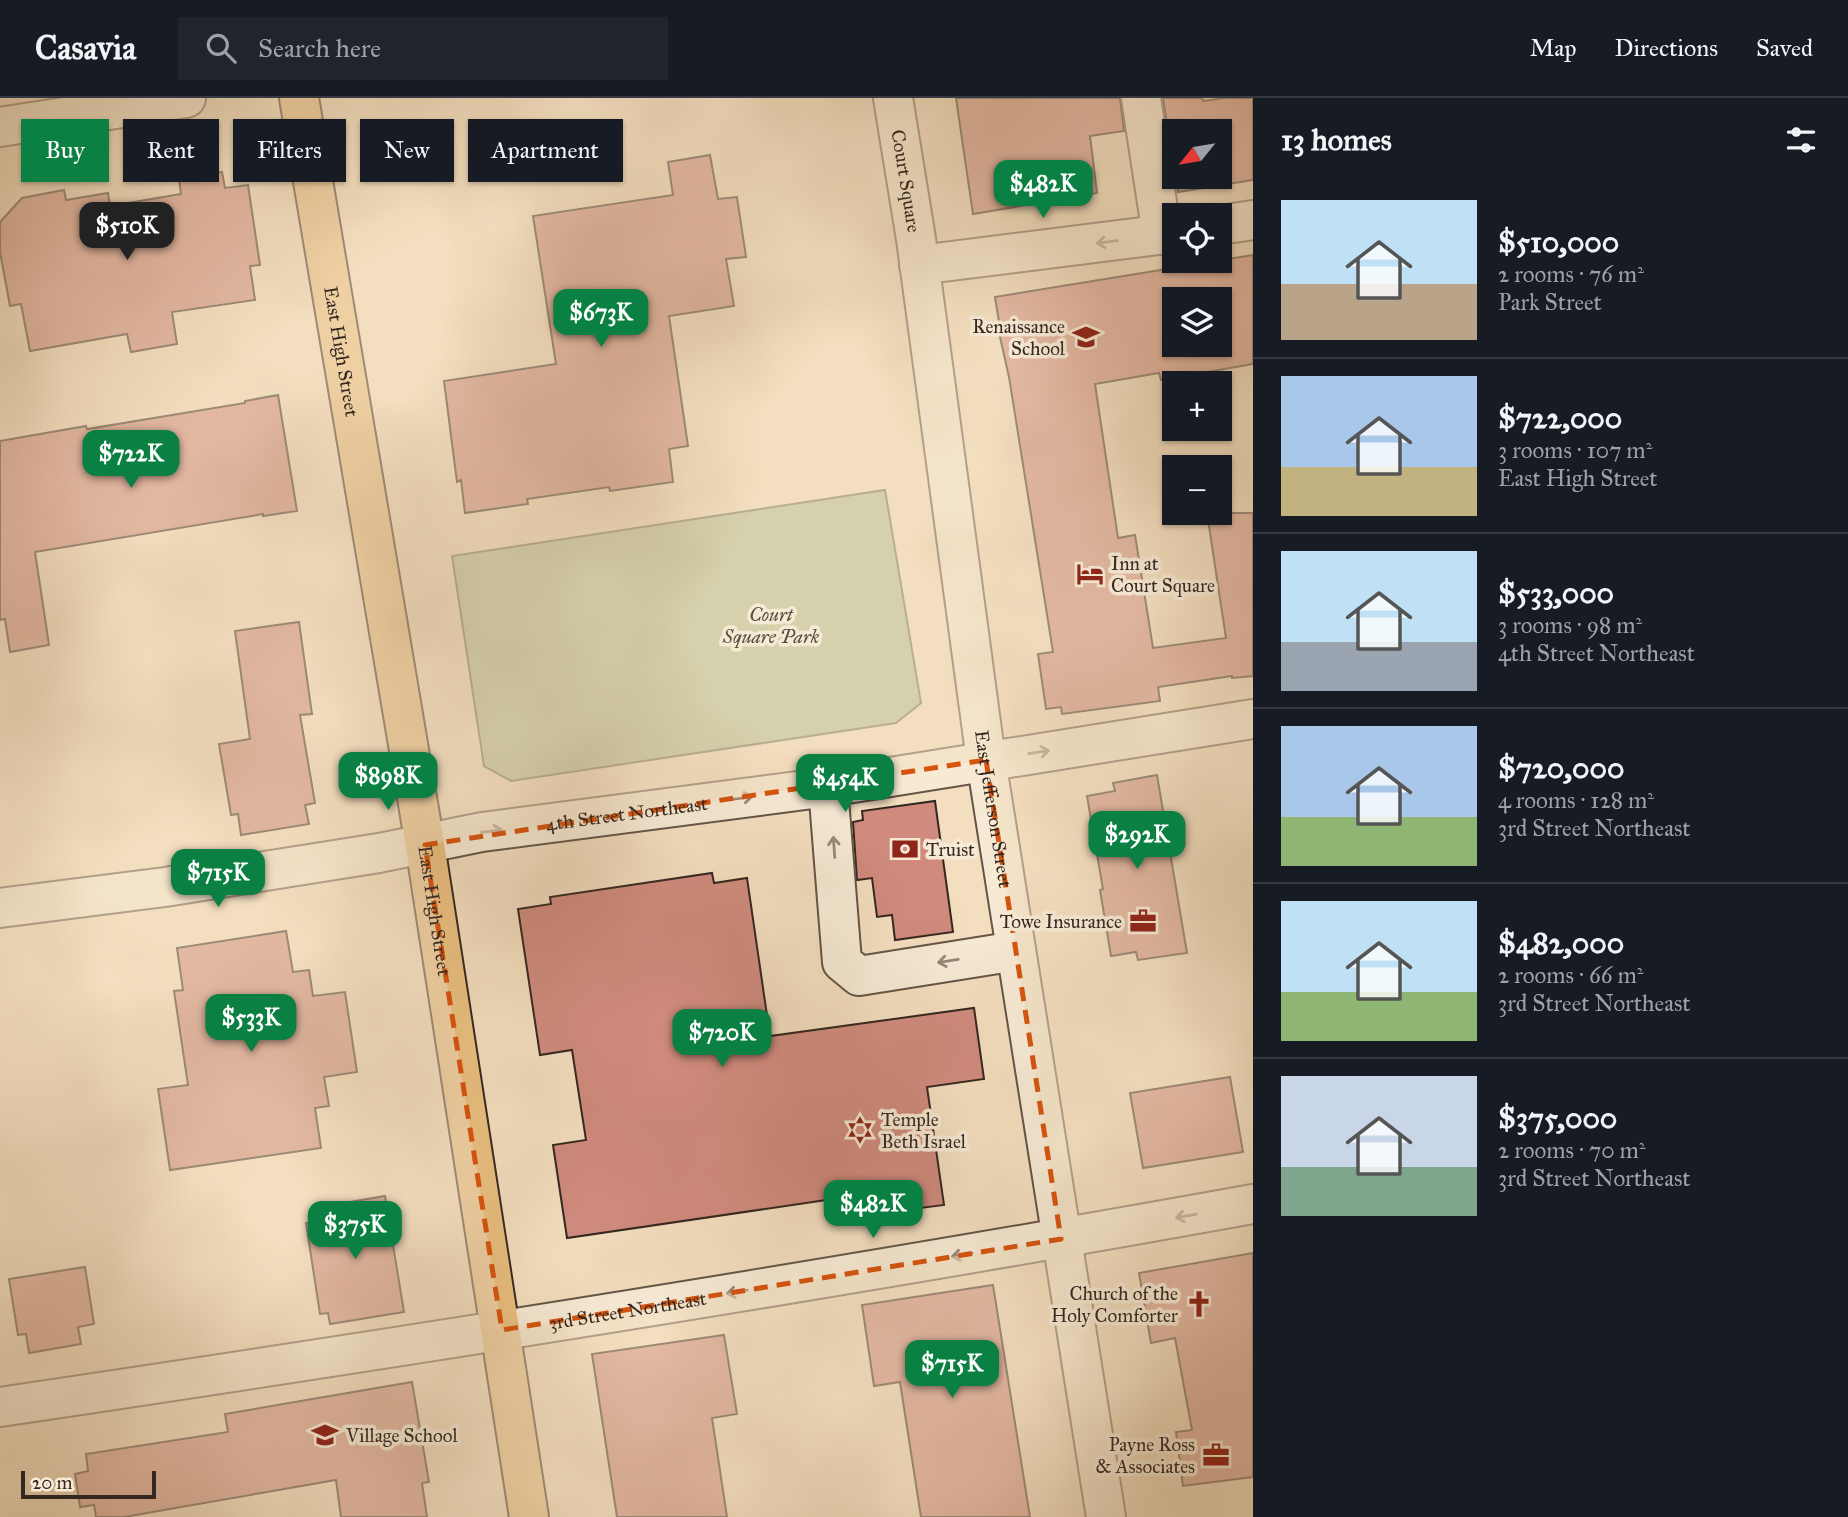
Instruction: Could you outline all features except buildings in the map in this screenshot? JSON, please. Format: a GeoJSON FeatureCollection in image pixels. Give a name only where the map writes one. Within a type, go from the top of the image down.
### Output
{"type":"FeatureCollection","features":[{"type":"Feature","properties":{"kind":"main road","name":"East High Street"},"geometry":{"type":"LineString","coordinates":[[299,98],[425,845],[529,1517]]}},
{"type":"Feature","properties":{"kind":"street"},"geometry":{"type":"LineString","coordinates":[[0,127],[186,98]]}},
{"type":"Feature","properties":{"kind":"street","name":"Court Square"},"geometry":{"type":"LineString","coordinates":[[893,98],[919,265]]}},
{"type":"Feature","properties":{"kind":"street"},"geometry":{"type":"LineString","coordinates":[[1141,98],[1162,204]]}},
{"type":"Feature","properties":{"kind":"street"},"geometry":{"type":"LineString","coordinates":[[1232,223],[1253,220]]}},
{"type":"Feature","properties":{"kind":"street"},"geometry":{"type":"LineString","coordinates":[[919,265],[1162,235]]}},
{"type":"Feature","properties":{"kind":"street","name":"East Jefferson Street"},"geometry":{"type":"LineString","coordinates":[[919,265],[986,760],[1106,1517]]}},
{"type":"Feature","properties":{"kind":"street","name":"4th Street Northeast"},"geometry":{"type":"LineString","coordinates":[[0,908],[165,887],[425,845],[482,832],[828,787],[1253,719]]}},
{"type":"Feature","properties":{"kind":"street"},"geometry":{"type":"LineString","coordinates":[[828,787],[842,962],[851,971],[859,976],[1016,951]]}},
{"type":"Feature","properties":{"kind":"street","name":"3rd Street Northeast"},"geometry":{"type":"LineString","coordinates":[[0,1407],[438,1342],[1061,1239],[1253,1204]]}},
{"type":"Feature","properties":{"kind":"highlighted area"},"geometry":{"type":"Polygon","coordinates":[[[986,760],[1061,1239],[502,1330],[425,845],[986,760]]]}},
{"type":"Feature","properties":{"kind":"green space","name":"Court Square Park"},"geometry":{"type":"Polygon","coordinates":[[[885,490],[921,703],[896,723],[511,781],[484,766],[452,556],[885,490]]]}},
{"type":"Feature","properties":{"kind":"place","name":"Renaissance School"},"geometry":{"type":"Point","coordinates":[1086,337]}},
{"type":"Feature","properties":{"kind":"place","name":"Inn at Court Square"},"geometry":{"type":"Point","coordinates":[1090,574]}},
{"type":"Feature","properties":{"kind":"place","name":"Truist"},"geometry":{"type":"Point","coordinates":[905,849]}},
{"type":"Feature","properties":{"kind":"place","name":"Towe Insurance"},"geometry":{"type":"Point","coordinates":[1143,921]}},
{"type":"Feature","properties":{"kind":"place","name":"Temple Beth Israel"},"geometry":{"type":"Point","coordinates":[860,1130]}},
{"type":"Feature","properties":{"kind":"place","name":"Church of the Holy Comforter"},"geometry":{"type":"Point","coordinates":[1199,1304]}},
{"type":"Feature","properties":{"kind":"place","name":"Village School"},"geometry":{"type":"Point","coordinates":[325,1435]}},
{"type":"Feature","properties":{"kind":"place","name":"Payne Ross & Associates"},"geometry":{"type":"Point","coordinates":[1216,1455]}}]}
